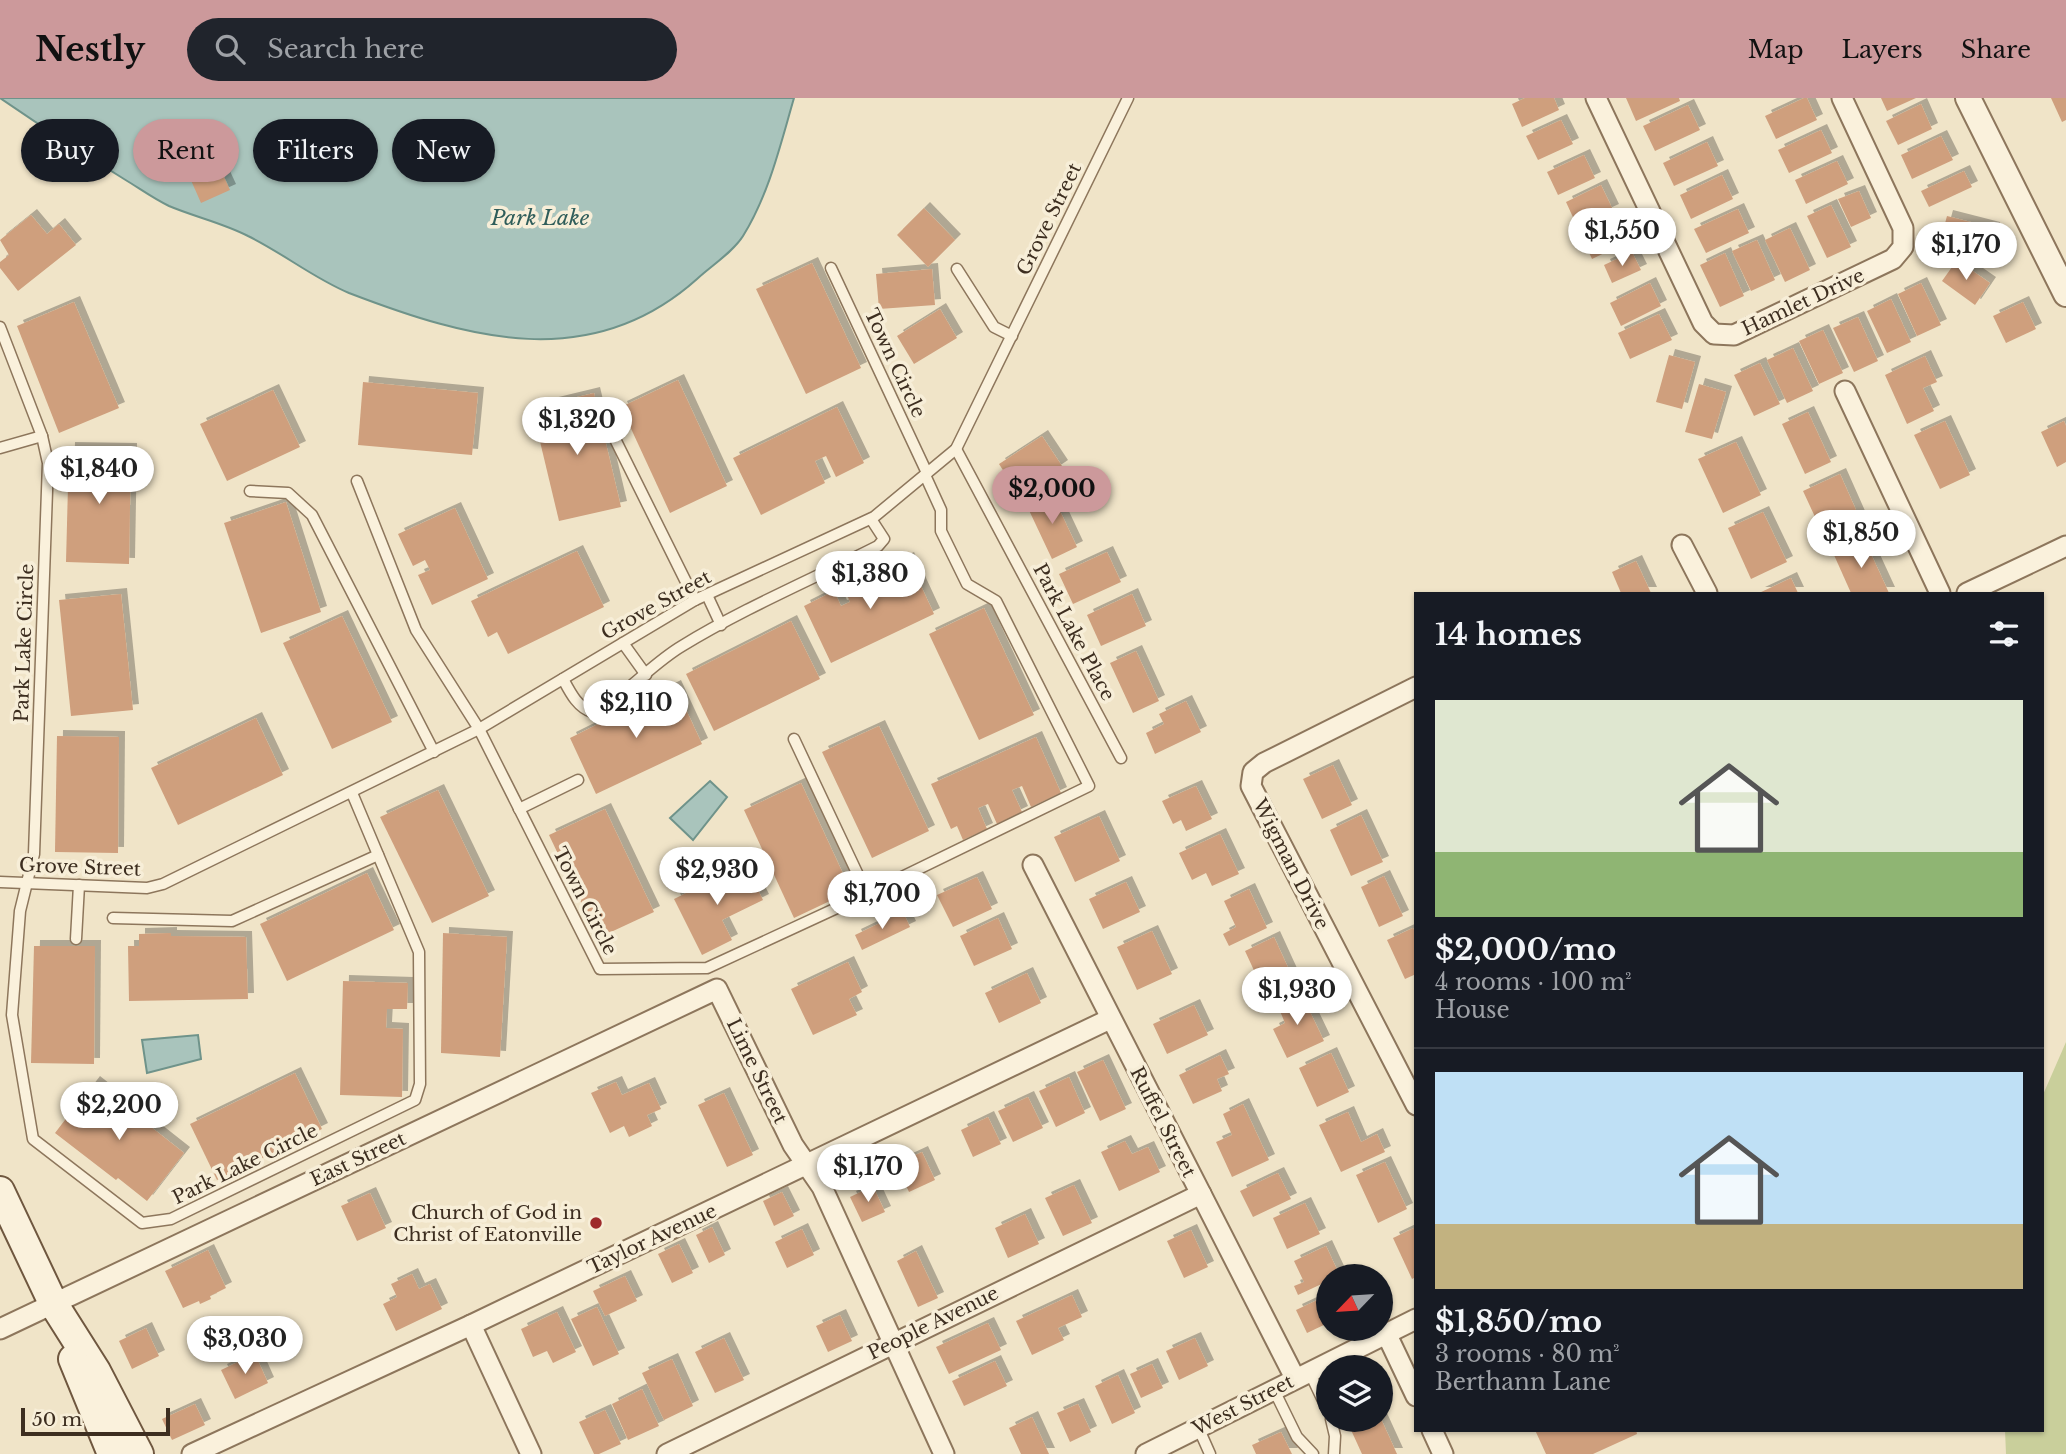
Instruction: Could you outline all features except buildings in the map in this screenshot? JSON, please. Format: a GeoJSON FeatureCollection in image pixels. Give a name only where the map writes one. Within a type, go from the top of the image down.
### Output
{"type":"FeatureCollection","features":[{"type":"Feature","properties":{"kind":"main road"},"geometry":{"type":"LineString","coordinates":[[0,1191],[53,1304],[80,1379],[112,1454]]}},
{"type":"Feature","properties":{"kind":"main road"},"geometry":{"type":"LineString","coordinates":[[53,1304],[96,1371],[139,1454]]}},
{"type":"Feature","properties":{"kind":"street","name":"Hamlet Drive"},"geometry":{"type":"LineString","coordinates":[[1596,98],[1703,323],[1714,334],[1734,335],[1893,260],[1903,247],[1903,228],[1842,98]]}},
{"type":"Feature","properties":{"kind":"street"},"geometry":{"type":"LineString","coordinates":[[1968,98],[2066,294]]}},
{"type":"Feature","properties":{"kind":"street"},"geometry":{"type":"LineString","coordinates":[[1845,391],[1940,592]]}},
{"type":"Feature","properties":{"kind":"street"},"geometry":{"type":"LineString","coordinates":[[1682,545],[1706,592]]}},
{"type":"Feature","properties":{"kind":"street"},"geometry":{"type":"LineString","coordinates":[[1969,592],[2066,547]]}},
{"type":"Feature","properties":{"kind":"street","name":"Wigman Drive"},"geometry":{"type":"LineString","coordinates":[[1414,688],[1264,763],[1253,772],[1251,786],[1414,1101]]}},
{"type":"Feature","properties":{"kind":"street","name":"Ruffel Street"},"geometry":{"type":"LineString","coordinates":[[1033,865],[1200,1194],[1302,1374]]}},
{"type":"Feature","properties":{"kind":"street","name":"Lime Street"},"geometry":{"type":"LineString","coordinates":[[717,989],[793,1145],[822,1187],[944,1454]]}},
{"type":"Feature","properties":{"kind":"street","name":"East Street"},"geometry":{"type":"LineString","coordinates":[[0,1329],[717,989]]}},
{"type":"Feature","properties":{"kind":"street","name":"Taylor Avenue"},"geometry":{"type":"LineString","coordinates":[[192,1454],[471,1325],[1110,1019]]}},
{"type":"Feature","properties":{"kind":"street","name":"People Avenue"},"geometry":{"type":"LineString","coordinates":[[667,1454],[1200,1194]]}},
{"type":"Feature","properties":{"kind":"street","name":"West Street"},"geometry":{"type":"LineString","coordinates":[[1393,1330],[1414,1320]]}},
{"type":"Feature","properties":{"kind":"street"},"geometry":{"type":"LineString","coordinates":[[471,1325],[531,1454]]}},
{"type":"Feature","properties":{"kind":"street","name":"West Street"},"geometry":{"type":"LineString","coordinates":[[1146,1454],[1370,1341]]}},
{"type":"Feature","properties":{"kind":"street"},"geometry":{"type":"LineString","coordinates":[[1390,1341],[1414,1392]]}},
{"type":"Feature","properties":{"kind":"street"},"geometry":{"type":"LineString","coordinates":[[1433,1432],[1443,1454]]}},
{"type":"Feature","properties":{"kind":"lane","name":"Grove Street"},"geometry":{"type":"LineString","coordinates":[[0,881],[146,888],[163,884],[479,729],[695,600],[871,519],[956,449],[1128,98]]}},
{"type":"Feature","properties":{"kind":"lane","name":"Town Circle"},"geometry":{"type":"LineString","coordinates":[[357,481],[416,629],[479,729],[600,970],[707,968],[1089,786],[996,601],[967,584],[941,531],[941,510],[926,474],[831,268]]}},
{"type":"Feature","properties":{"kind":"lane"},"geometry":{"type":"LineString","coordinates":[[957,269],[994,327],[1012,336]]}},
{"type":"Feature","properties":{"kind":"lane","name":"Park Lake Circle"},"geometry":{"type":"LineString","coordinates":[[0,327],[42,436],[48,463],[34,854],[20,911],[12,1015],[33,1139],[142,1223],[171,1219],[415,1100],[420,1084],[419,952],[352,793]]}},
{"type":"Feature","properties":{"kind":"lane"},"geometry":{"type":"LineString","coordinates":[[613,435],[695,600]]}},
{"type":"Feature","properties":{"kind":"lane"},"geometry":{"type":"LineString","coordinates":[[0,449],[42,436]]}},
{"type":"Feature","properties":{"kind":"lane","name":"Park Lake Place"},"geometry":{"type":"LineString","coordinates":[[956,449],[1121,758]]}},
{"type":"Feature","properties":{"kind":"lane"},"geometry":{"type":"LineString","coordinates":[[250,491],[288,493],[312,515],[434,752]]}},
{"type":"Feature","properties":{"kind":"lane"},"geometry":{"type":"LineString","coordinates":[[563,679],[574,699],[592,712],[646,675],[683,645],[878,546],[884,539],[871,519]]}},
{"type":"Feature","properties":{"kind":"lane"},"geometry":{"type":"LineString","coordinates":[[707,594],[721,625]]}},
{"type":"Feature","properties":{"kind":"lane"},"geometry":{"type":"LineString","coordinates":[[623,643],[646,675]]}},
{"type":"Feature","properties":{"kind":"lane"},"geometry":{"type":"LineString","coordinates":[[794,740],[867,894]]}},
{"type":"Feature","properties":{"kind":"lane"},"geometry":{"type":"LineString","coordinates":[[519,809],[578,780]]}},
{"type":"Feature","properties":{"kind":"lane"},"geometry":{"type":"LineString","coordinates":[[113,918],[232,921],[378,855]]}},
{"type":"Feature","properties":{"kind":"lane"},"geometry":{"type":"LineString","coordinates":[[76,939],[79,885]]}},
{"type":"Feature","properties":{"kind":"lane"},"geometry":{"type":"LineString","coordinates":[[1302,1374],[1316,1394]]}},
{"type":"Feature","properties":{"kind":"lane"},"geometry":{"type":"LineString","coordinates":[[1273,1389],[1297,1437],[1313,1454]]}},
{"type":"Feature","properties":{"kind":"lane"},"geometry":{"type":"LineString","coordinates":[[1198,1427],[1210,1454]]}},
{"type":"Feature","properties":{"kind":"lane"},"geometry":{"type":"LineString","coordinates":[[1334,1432],[1334,1454]]}},
{"type":"Feature","properties":{"kind":"green space"},"geometry":{"type":"Polygon","coordinates":[[[2066,1042],[2066,1454],[2006,1454],[2005,1432],[2044,1432],[2044,1092],[2066,1042]]]}},
{"type":"Feature","properties":{"kind":"water","name":"Park Lake"},"geometry":{"type":"Polygon","coordinates":[[[0,98],[794,98],[760,203],[743,236],[728,253],[657,309],[615,328],[572,337],[528,339],[484,334],[394,310],[323,280],[229,227],[169,206],[119,175],[119,119],[32,119],[0,98]]]}},
{"type":"Feature","properties":{"kind":"water"},"geometry":{"type":"Polygon","coordinates":[[[710,781],[727,797],[693,840],[670,818],[710,781]]]}},
{"type":"Feature","properties":{"kind":"water"},"geometry":{"type":"Polygon","coordinates":[[[198,1035],[201,1059],[147,1073],[142,1040],[198,1035]]]}},
{"type":"Feature","properties":{"kind":"place","name":"Church of God in Christ of Eatonville"},"geometry":{"type":"Point","coordinates":[596,1223]}}]}
